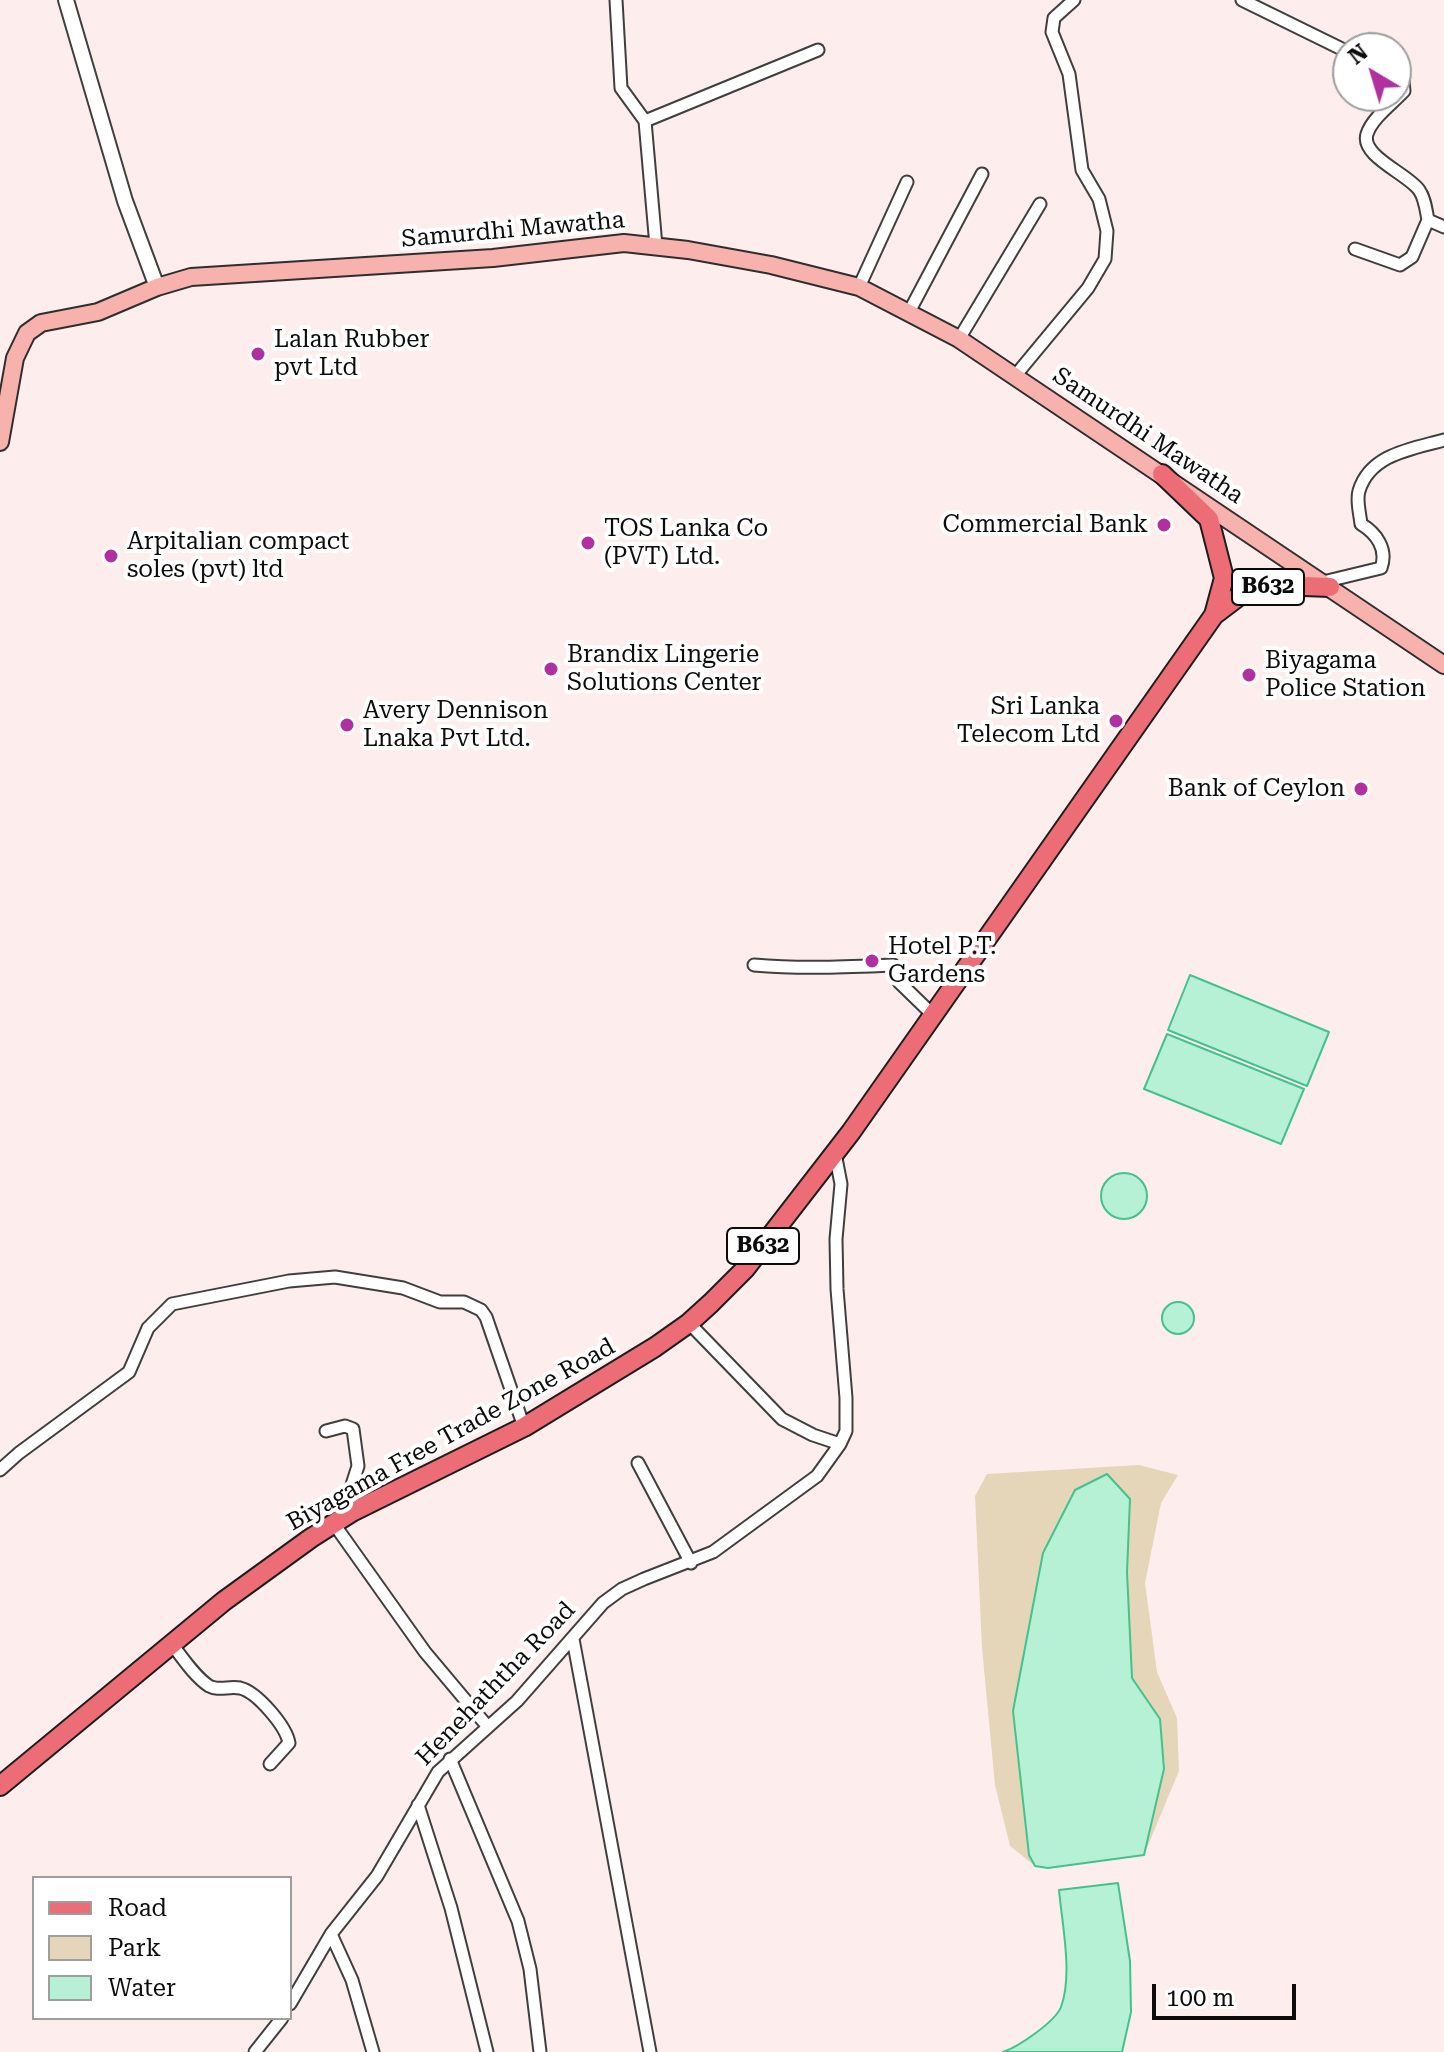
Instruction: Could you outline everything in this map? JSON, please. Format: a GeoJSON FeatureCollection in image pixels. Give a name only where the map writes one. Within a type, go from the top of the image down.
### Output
{"type":"FeatureCollection","features":[{"type":"Feature","properties":{"kind":"main road","name":"Samurdhi Mawatha"},"geometry":{"type":"LineString","coordinates":[[0,442],[15,358],[27,333],[41,323],[98,312],[157,287],[191,277],[493,258],[624,243],[656,246],[771,265],[859,287],[959,339],[1444,665]]}},
{"type":"Feature","properties":{"kind":"main road","name":"Biyagama Free Trade Zone Road"},"geometry":{"type":"LineString","coordinates":[[1162,474],[1209,519],[1224,578],[1214,615]]}},
{"type":"Feature","properties":{"kind":"main road","name":"Biyagama Free Trade Zone Road"},"geometry":{"type":"LineString","coordinates":[[0,1786],[261,1572],[352,1512],[524,1427],[689,1323],[745,1269],[835,1153],[1214,615],[1243,593],[1277,585],[1326,584]]}},
{"type":"Feature","properties":{"kind":"street"},"geometry":{"type":"LineString","coordinates":[[66,0],[125,201],[157,287]]}},
{"type":"Feature","properties":{"kind":"street"},"geometry":{"type":"LineString","coordinates":[[616,0],[621,88],[645,121],[656,246]]}},
{"type":"Feature","properties":{"kind":"street"},"geometry":{"type":"LineString","coordinates":[[1015,376],[1088,288],[1105,259],[1107,231],[1099,199],[1082,170],[1069,74],[1052,32],[1054,18],[1074,0]]}},
{"type":"Feature","properties":{"kind":"street"},"geometry":{"type":"LineString","coordinates":[[1242,0],[1332,44]]}},
{"type":"Feature","properties":{"kind":"street"},"geometry":{"type":"LineString","coordinates":[[645,121],[818,50]]}},
{"type":"Feature","properties":{"kind":"street"},"geometry":{"type":"LineString","coordinates":[[1355,249],[1400,265],[1412,257],[1428,220],[1421,191],[1374,155],[1368,146],[1366,136],[1385,112]]}},
{"type":"Feature","properties":{"kind":"street"},"geometry":{"type":"LineString","coordinates":[[908,314],[982,174]]}},
{"type":"Feature","properties":{"kind":"street"},"geometry":{"type":"LineString","coordinates":[[859,287],[907,182]]}},
{"type":"Feature","properties":{"kind":"street"},"geometry":{"type":"LineString","coordinates":[[959,339],[1040,204]]}},
{"type":"Feature","properties":{"kind":"street"},"geometry":{"type":"LineString","coordinates":[[1428,220],[1444,227]]}},
{"type":"Feature","properties":{"kind":"street"},"geometry":{"type":"LineString","coordinates":[[1326,584],[1381,568],[1380,544],[1374,532],[1361,524],[1358,493],[1372,467],[1396,453],[1444,440]]}},
{"type":"Feature","properties":{"kind":"street"},"geometry":{"type":"LineString","coordinates":[[754,965],[823,965],[835,968],[893,965],[899,982],[933,1015]]}},
{"type":"Feature","properties":{"kind":"street","name":"Henehaththa Road"},"geometry":{"type":"LineString","coordinates":[[292,2001],[331,1934],[377,1876],[438,1772],[517,1701],[603,1603],[622,1589],[713,1552],[817,1476],[840,1444],[846,1431],[846,1398],[837,1289],[836,1239],[841,1184],[835,1153]]}},
{"type":"Feature","properties":{"kind":"street"},"geometry":{"type":"LineString","coordinates":[[0,1470],[129,1372],[148,1328],[172,1304],[264,1285],[335,1277],[403,1288],[440,1302],[464,1302],[481,1310],[524,1427]]}},
{"type":"Feature","properties":{"kind":"street"},"geometry":{"type":"LineString","coordinates":[[689,1323],[782,1419],[813,1435],[840,1444]]}},
{"type":"Feature","properties":{"kind":"street"},"geometry":{"type":"LineString","coordinates":[[326,1431],[345,1426],[353,1429],[358,1466],[350,1491],[352,1512]]}},
{"type":"Feature","properties":{"kind":"street"},"geometry":{"type":"LineString","coordinates":[[638,1463],[691,1563]]}},
{"type":"Feature","properties":{"kind":"street"},"geometry":{"type":"LineString","coordinates":[[334,1524],[425,1652],[488,1727]]}},
{"type":"Feature","properties":{"kind":"street"},"geometry":{"type":"LineString","coordinates":[[573,1639],[650,2052]]}},
{"type":"Feature","properties":{"kind":"street"},"geometry":{"type":"LineString","coordinates":[[171,1643],[205,1683],[214,1689],[241,1688],[265,1705],[288,1736],[289,1743],[270,1764]]}},
{"type":"Feature","properties":{"kind":"street"},"geometry":{"type":"LineString","coordinates":[[450,1759],[522,1931],[540,2052]]}},
{"type":"Feature","properties":{"kind":"street"},"geometry":{"type":"LineString","coordinates":[[418,1805],[451,1908],[487,2052]]}},
{"type":"Feature","properties":{"kind":"street"},"geometry":{"type":"LineString","coordinates":[[331,1934],[352,1980],[373,2052]]}},
{"type":"Feature","properties":{"kind":"street"},"geometry":{"type":"LineString","coordinates":[[255,2052],[280,2020]]}},
{"type":"Feature","properties":{"kind":"green space"},"geometry":{"type":"Polygon","coordinates":[[[1139,1465],[1178,1475],[1161,1503],[1145,1583],[1157,1672],[1177,1718],[1179,1771],[1144,1855],[1164,1769],[1160,1719],[1132,1678],[1127,1572],[1130,1499],[1013,1711],[1029,1855],[1035,1866],[1010,1846],[995,1785],[982,1648],[975,1496],[987,1474],[1139,1465]]]}},
{"type":"Feature","properties":{"kind":"water"},"geometry":{"type":"Polygon","coordinates":[[[1190,975],[1329,1032],[1307,1086],[1168,1030],[1190,975]]]}},
{"type":"Feature","properties":{"kind":"water"},"geometry":{"type":"Polygon","coordinates":[[[1167,1034],[1304,1089],[1281,1144],[1144,1089],[1167,1034]]]}},
{"type":"Feature","properties":{"kind":"water"},"geometry":{"type":"Polygon","coordinates":[[[1124,1173],[1140,1180],[1147,1196],[1140,1212],[1124,1219],[1108,1212],[1101,1196],[1108,1180],[1124,1173]]]}},
{"type":"Feature","properties":{"kind":"water"},"geometry":{"type":"Polygon","coordinates":[[[1178,1302],[1189,1307],[1194,1318],[1189,1329],[1178,1334],[1167,1329],[1162,1318],[1167,1307],[1178,1302]]]}},
{"type":"Feature","properties":{"kind":"water"},"geometry":{"type":"Polygon","coordinates":[[[1107,1474],[1130,1499],[1127,1572],[1132,1678],[1160,1719],[1164,1769],[1144,1855],[1048,1868],[1035,1866],[1029,1855],[1013,1711],[1043,1553],[1075,1490],[1107,1474]]]}},
{"type":"Feature","properties":{"kind":"water"},"geometry":{"type":"Polygon","coordinates":[[[1118,1883],[1130,1961],[1131,2012],[1122,2052],[1003,2052],[1052,2020],[1061,2007],[1066,1965],[1059,1890],[1118,1883]]]}},
{"type":"Feature","properties":{"kind":"place","name":"Lalan Rubber pvt Ltd"},"geometry":{"type":"Point","coordinates":[258,354]}},
{"type":"Feature","properties":{"kind":"place","name":"Commercial Bank"},"geometry":{"type":"Point","coordinates":[1164,525]}},
{"type":"Feature","properties":{"kind":"place","name":"TOS Lanka Co (PVT) Ltd."},"geometry":{"type":"Point","coordinates":[588,543]}},
{"type":"Feature","properties":{"kind":"place","name":"Arpitalian compact soles (pvt) ltd"},"geometry":{"type":"Point","coordinates":[111,556]}},
{"type":"Feature","properties":{"kind":"place","name":"Brandix Lingerie Solutions Center"},"geometry":{"type":"Point","coordinates":[551,669]}},
{"type":"Feature","properties":{"kind":"place","name":"Biyagama Police Station"},"geometry":{"type":"Point","coordinates":[1249,675]}},
{"type":"Feature","properties":{"kind":"place","name":"Sri Lanka Telecom Ltd"},"geometry":{"type":"Point","coordinates":[1116,721]}},
{"type":"Feature","properties":{"kind":"place","name":"Avery Dennison Lnaka Pvt Ltd."},"geometry":{"type":"Point","coordinates":[347,725]}},
{"type":"Feature","properties":{"kind":"place","name":"Bank of Ceylon"},"geometry":{"type":"Point","coordinates":[1361,789]}},
{"type":"Feature","properties":{"kind":"place","name":"Hotel P.T. Gardens"},"geometry":{"type":"Point","coordinates":[872,961]}}]}
